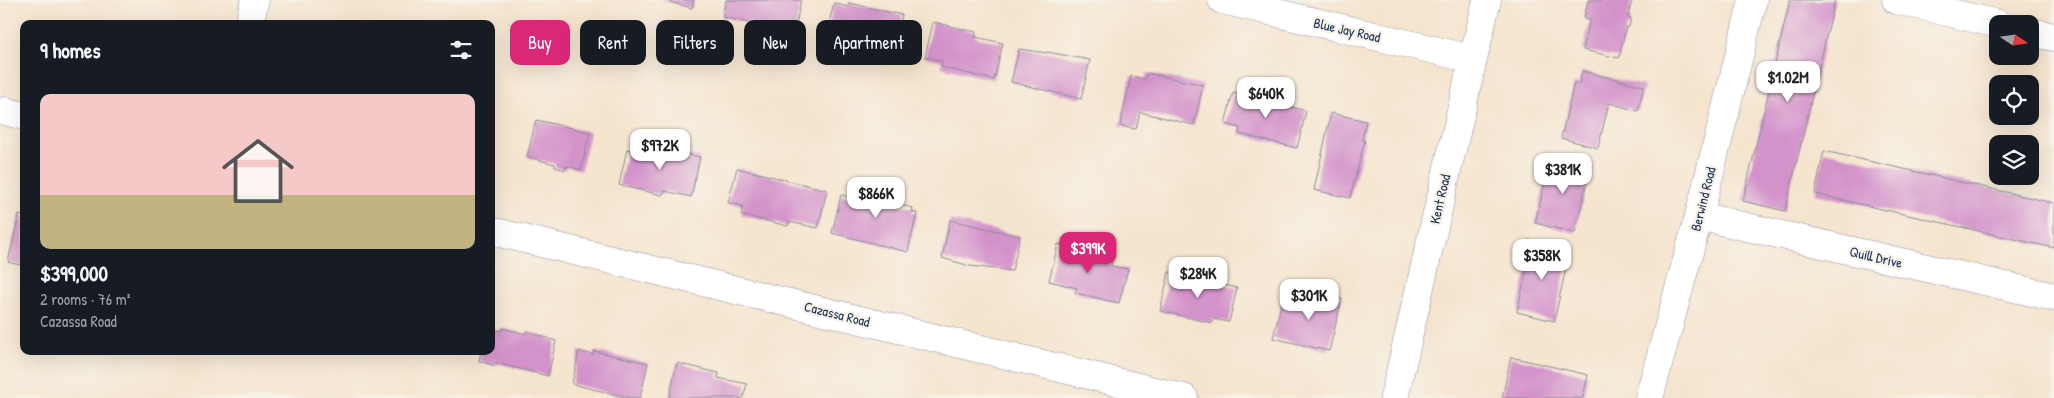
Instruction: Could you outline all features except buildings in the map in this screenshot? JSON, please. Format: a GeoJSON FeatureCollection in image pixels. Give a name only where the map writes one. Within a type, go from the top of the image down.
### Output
{"type":"FeatureCollection","features":[{"type":"Feature","properties":{"kind":"street"},"geometry":{"type":"LineString","coordinates":[[250,20],[255,0]]}},
{"type":"Feature","properties":{"kind":"street","name":"Blue Jay Road"},"geometry":{"type":"LineString","coordinates":[[1222,0],[1472,59]]}},
{"type":"Feature","properties":{"kind":"street","name":"Kent Road"},"geometry":{"type":"LineString","coordinates":[[1394,398],[1487,0]]}},
{"type":"Feature","properties":{"kind":"street","name":"Berwind Road"},"geometry":{"type":"LineString","coordinates":[[1649,398],[1699,216],[1753,0]]}},
{"type":"Feature","properties":{"kind":"street"},"geometry":{"type":"LineString","coordinates":[[1896,0],[1992,15]]}},
{"type":"Feature","properties":{"kind":"street"},"geometry":{"type":"LineString","coordinates":[[2039,34],[2054,37]]}},
{"type":"Feature","properties":{"kind":"street","name":"Quill Drive"},"geometry":{"type":"LineString","coordinates":[[1699,216],[2054,297]]}},
{"type":"Feature","properties":{"kind":"street","name":"Cazassa Road"},"geometry":{"type":"LineString","coordinates":[[495,231],[1184,398]]}}]}
